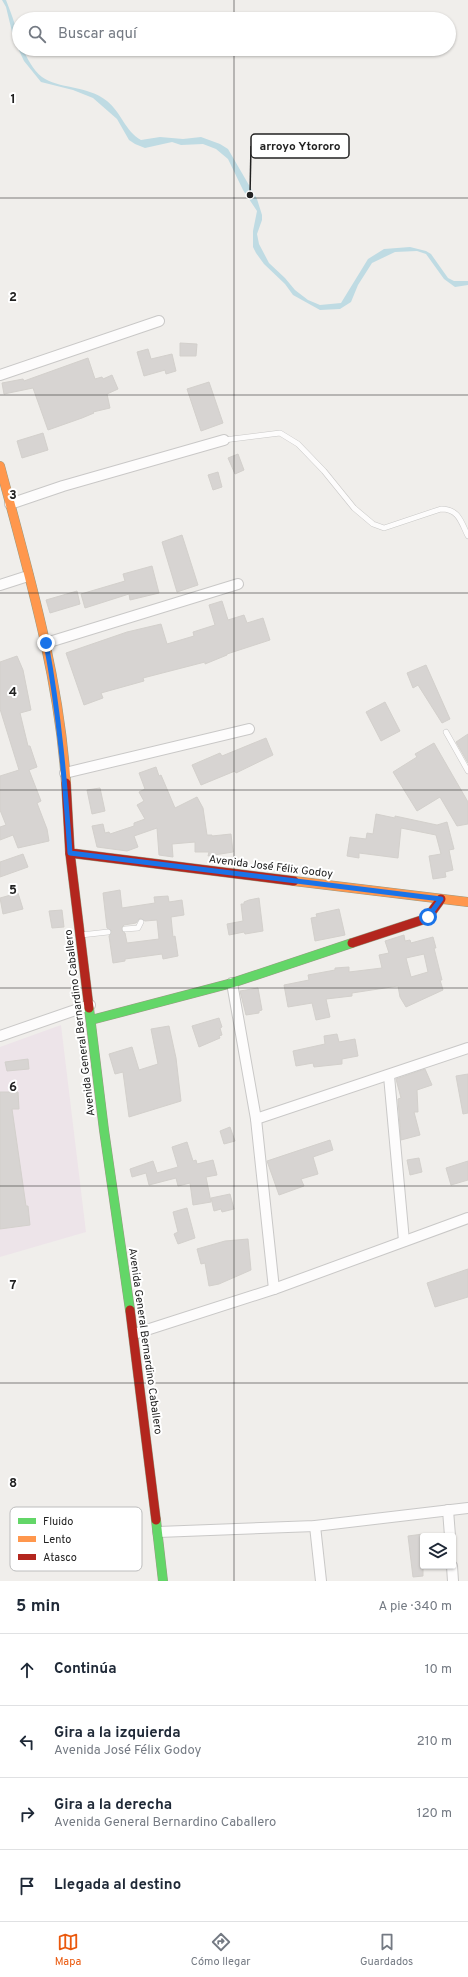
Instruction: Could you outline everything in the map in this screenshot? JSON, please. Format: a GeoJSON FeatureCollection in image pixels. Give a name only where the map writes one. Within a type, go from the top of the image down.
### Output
{"type":"FeatureCollection","features":[{"type":"Feature","properties":{"kind":"main road","name":"Avenida General Bernardino Caballero"},"geometry":{"type":"LineString","coordinates":[[0,466],[46,643],[52,674],[65,772],[70,853],[92,1020],[104,1130],[134,1334],[163,1581]]}},
{"type":"Feature","properties":{"kind":"main road","name":"Avenida José Félix Godoy"},"geometry":{"type":"LineString","coordinates":[[70,853],[468,902]]}},
{"type":"Feature","properties":{"kind":"main road"},"geometry":{"type":"LineString","coordinates":[[92,1020],[232,983],[422,920],[428,917],[441,899]]}},
{"type":"Feature","properties":{"kind":"street"},"geometry":{"type":"LineString","coordinates":[[0,375],[159,321]]}},
{"type":"Feature","properties":{"kind":"street"},"geometry":{"type":"LineString","coordinates":[[10,504],[63,486],[224,440]]}},
{"type":"Feature","properties":{"kind":"street"},"geometry":{"type":"LineString","coordinates":[[0,585],[28,576]]}},
{"type":"Feature","properties":{"kind":"street"},"geometry":{"type":"LineString","coordinates":[[46,643],[238,584]]}},
{"type":"Feature","properties":{"kind":"street"},"geometry":{"type":"LineString","coordinates":[[65,772],[249,729]]}},
{"type":"Feature","properties":{"kind":"street"},"geometry":{"type":"LineString","coordinates":[[232,983],[256,1119],[274,1289]]}},
{"type":"Feature","properties":{"kind":"street"},"geometry":{"type":"LineString","coordinates":[[0,1036],[90,1005]]}},
{"type":"Feature","properties":{"kind":"street"},"geometry":{"type":"LineString","coordinates":[[256,1119],[389,1076],[468,1048]]}},
{"type":"Feature","properties":{"kind":"street"},"geometry":{"type":"LineString","coordinates":[[389,1076],[404,1241]]}},
{"type":"Feature","properties":{"kind":"street"},"geometry":{"type":"LineString","coordinates":[[134,1334],[274,1289],[468,1218]]}},
{"type":"Feature","properties":{"kind":"street"},"geometry":{"type":"LineString","coordinates":[[158,1532],[315,1526],[468,1508]]}},
{"type":"Feature","properties":{"kind":"street"},"geometry":{"type":"LineString","coordinates":[[448,1510],[450,1533]]}},
{"type":"Feature","properties":{"kind":"street"},"geometry":{"type":"LineString","coordinates":[[315,1526],[321,1581]]}},
{"type":"Feature","properties":{"kind":"street"},"geometry":{"type":"LineString","coordinates":[[452,1569],[453,1581]]}},
{"type":"Feature","properties":{"kind":"lane"},"geometry":{"type":"LineString","coordinates":[[224,440],[280,433],[298,444],[324,471],[354,508],[373,524],[384,528],[441,509],[448,509],[455,512],[468,536]]}},
{"type":"Feature","properties":{"kind":"lane"},"geometry":{"type":"LineString","coordinates":[[446,732],[468,771]]}},
{"type":"Feature","properties":{"kind":"lane"},"geometry":{"type":"LineString","coordinates":[[125,930],[138,928],[141,922]]}},
{"type":"Feature","properties":{"kind":"lane"},"geometry":{"type":"LineString","coordinates":[[81,935],[108,932]]}},
{"type":"Feature","properties":{"kind":"shaded area"},"geometry":{"type":"Polygon","coordinates":[[[61,1025],[86,1232],[0,1257],[0,1047],[61,1025]]]}},
{"type":"Feature","properties":{"kind":"water"},"geometry":{"type":"Polygon","coordinates":[[[2,0],[6,0],[12,15],[12,32],[6,7],[2,0]]]}},
{"type":"Feature","properties":{"kind":"water"},"geometry":{"type":"Polygon","coordinates":[[[22,56],[26,56],[39,74],[49,81],[91,92],[107,101],[116,110],[131,132],[141,140],[160,137],[183,139],[201,137],[220,144],[228,149],[257,199],[262,220],[257,234],[259,244],[269,263],[295,290],[308,300],[320,305],[341,303],[368,259],[384,249],[410,247],[426,251],[431,254],[448,278],[454,281],[468,281],[468,285],[455,287],[444,279],[426,254],[417,251],[395,252],[372,263],[358,285],[351,302],[340,309],[320,310],[293,295],[285,284],[264,264],[256,253],[253,247],[253,231],[257,211],[243,190],[228,159],[216,149],[203,144],[181,145],[172,142],[145,148],[135,144],[129,140],[117,119],[93,98],[73,90],[41,82],[22,56]]]}},
{"type":"Feature","properties":{"kind":"building"},"geometry":{"type":"Polygon","coordinates":[[[180,343],[197,344],[196,356],[180,356],[180,343]]]}},
{"type":"Feature","properties":{"kind":"building"},"geometry":{"type":"Polygon","coordinates":[[[148,349],[151,359],[172,354],[176,371],[166,374],[165,370],[144,376],[137,352],[148,349]]]}},
{"type":"Feature","properties":{"kind":"building"},"geometry":{"type":"Polygon","coordinates":[[[88,358],[95,379],[102,377],[103,379],[112,375],[118,389],[107,394],[110,408],[93,412],[94,413],[82,418],[48,430],[33,388],[4,394],[2,383],[23,379],[24,381],[88,358]]]}},
{"type":"Feature","properties":{"kind":"building"},"geometry":{"type":"Polygon","coordinates":[[[209,382],[223,423],[201,431],[187,389],[209,382]]]}},
{"type":"Feature","properties":{"kind":"building"},"geometry":{"type":"Polygon","coordinates":[[[43,433],[48,450],[22,458],[17,441],[43,433]]]}},
{"type":"Feature","properties":{"kind":"building"},"geometry":{"type":"Polygon","coordinates":[[[238,454],[244,470],[235,474],[228,458],[238,454]]]}},
{"type":"Feature","properties":{"kind":"building"},"geometry":{"type":"Polygon","coordinates":[[[218,472],[222,487],[213,490],[208,475],[218,472]]]}},
{"type":"Feature","properties":{"kind":"building"},"geometry":{"type":"Polygon","coordinates":[[[182,535],[198,585],[177,592],[162,542],[182,535]]]}},
{"type":"Feature","properties":{"kind":"building"},"geometry":{"type":"Polygon","coordinates":[[[152,566],[159,593],[130,600],[129,594],[85,608],[81,594],[125,581],[123,574],[152,566]]]}},
{"type":"Feature","properties":{"kind":"building"},"geometry":{"type":"Polygon","coordinates":[[[77,591],[80,604],[50,613],[46,600],[77,591]]]}},
{"type":"Feature","properties":{"kind":"building"},"geometry":{"type":"Polygon","coordinates":[[[222,601],[228,620],[244,615],[247,623],[263,618],[270,640],[227,654],[205,664],[205,662],[143,678],[144,681],[101,693],[103,698],[84,705],[66,653],[127,632],[161,624],[167,644],[194,636],[193,632],[215,625],[209,605],[222,601]]]}},
{"type":"Feature","properties":{"kind":"building"},"geometry":{"type":"Polygon","coordinates":[[[17,656],[23,670],[31,710],[20,713],[28,746],[30,746],[37,767],[29,770],[41,801],[37,803],[47,829],[49,841],[18,848],[13,835],[0,840],[0,827],[6,825],[0,810],[0,776],[19,770],[0,709],[0,662],[17,656]]]}},
{"type":"Feature","properties":{"kind":"building"},"geometry":{"type":"Polygon","coordinates":[[[426,665],[450,719],[442,723],[418,685],[413,688],[407,673],[426,665]]]}},
{"type":"Feature","properties":{"kind":"building"},"geometry":{"type":"Polygon","coordinates":[[[385,702],[400,731],[381,741],[366,712],[385,702]]]}},
{"type":"Feature","properties":{"kind":"building"},"geometry":{"type":"Polygon","coordinates":[[[468,734],[468,763],[456,742],[468,734]]]}},
{"type":"Feature","properties":{"kind":"building"},"geometry":{"type":"Polygon","coordinates":[[[266,738],[273,755],[236,773],[235,771],[201,785],[192,765],[220,753],[222,756],[266,738]]]}},
{"type":"Feature","properties":{"kind":"building"},"geometry":{"type":"Polygon","coordinates":[[[434,743],[468,802],[468,824],[457,826],[440,797],[417,811],[393,772],[417,757],[415,754],[434,743]]]}},
{"type":"Feature","properties":{"kind":"building"},"geometry":{"type":"Polygon","coordinates":[[[156,767],[175,808],[197,797],[203,808],[207,835],[212,836],[231,834],[233,852],[208,856],[209,852],[195,852],[195,842],[172,844],[173,857],[159,855],[157,828],[134,836],[138,847],[127,851],[97,847],[92,826],[103,824],[105,833],[109,832],[110,834],[134,826],[134,823],[145,819],[137,805],[144,801],[139,792],[145,789],[139,773],[156,767]]]}},
{"type":"Feature","properties":{"kind":"building"},"geometry":{"type":"Polygon","coordinates":[[[100,788],[105,811],[92,814],[87,790],[100,788]]]}},
{"type":"Feature","properties":{"kind":"building"},"geometry":{"type":"Polygon","coordinates":[[[376,814],[395,818],[395,816],[437,825],[447,822],[454,849],[449,850],[453,870],[445,872],[446,877],[433,879],[429,856],[441,854],[436,835],[401,828],[398,858],[359,853],[359,858],[347,856],[350,837],[366,839],[367,833],[373,834],[376,814]]]}},
{"type":"Feature","properties":{"kind":"building"},"geometry":{"type":"Polygon","coordinates":[[[23,854],[28,867],[0,877],[0,862],[23,854]]]}},
{"type":"Feature","properties":{"kind":"building"},"geometry":{"type":"Polygon","coordinates":[[[120,890],[122,908],[155,903],[154,897],[168,896],[169,902],[182,900],[184,915],[171,917],[173,937],[175,936],[178,956],[163,959],[162,954],[125,959],[125,961],[113,963],[109,936],[112,931],[107,928],[103,893],[120,890]],[[140,918],[136,923],[124,925],[122,927],[127,943],[159,939],[157,920],[145,921],[140,918]]]}},
{"type":"Feature","properties":{"kind":"building"},"geometry":{"type":"Polygon","coordinates":[[[18,893],[23,909],[3,914],[0,898],[18,893]]]}},
{"type":"Feature","properties":{"kind":"building"},"geometry":{"type":"Polygon","coordinates":[[[259,898],[263,931],[245,934],[244,932],[229,935],[227,924],[243,921],[241,904],[244,904],[244,902],[249,900],[259,898]]]}},
{"type":"Feature","properties":{"kind":"building"},"geometry":{"type":"Polygon","coordinates":[[[339,909],[345,935],[315,941],[311,918],[317,917],[316,914],[339,909]]]}},
{"type":"Feature","properties":{"kind":"building"},"geometry":{"type":"Polygon","coordinates":[[[62,910],[64,927],[52,928],[49,911],[62,910]]]}},
{"type":"Feature","properties":{"kind":"building"},"geometry":{"type":"Polygon","coordinates":[[[404,935],[405,941],[410,940],[411,943],[433,937],[443,990],[406,1007],[400,997],[398,986],[352,993],[352,996],[326,999],[330,1017],[316,1020],[312,1003],[288,1007],[284,985],[309,980],[308,975],[335,970],[335,968],[349,967],[349,972],[382,968],[379,955],[389,953],[385,941],[404,935]],[[424,954],[406,958],[411,977],[428,972],[424,954]]]}},
{"type":"Feature","properties":{"kind":"building"},"geometry":{"type":"Polygon","coordinates":[[[258,988],[262,1010],[259,1011],[259,1013],[246,1015],[240,991],[258,988]]]}},
{"type":"Feature","properties":{"kind":"building"},"geometry":{"type":"Polygon","coordinates":[[[219,1018],[222,1027],[220,1028],[222,1035],[219,1036],[220,1038],[199,1047],[192,1026],[219,1018]]]}},
{"type":"Feature","properties":{"kind":"building"},"geometry":{"type":"Polygon","coordinates":[[[169,1026],[176,1058],[181,1101],[129,1117],[123,1072],[115,1074],[109,1054],[132,1047],[139,1070],[158,1064],[151,1029],[169,1026]]]}},
{"type":"Feature","properties":{"kind":"building"},"geometry":{"type":"Polygon","coordinates":[[[337,1034],[339,1042],[355,1039],[358,1056],[342,1059],[342,1064],[314,1067],[313,1063],[296,1066],[293,1051],[325,1044],[324,1036],[337,1034]]]}},
{"type":"Feature","properties":{"kind":"building"},"geometry":{"type":"Polygon","coordinates":[[[28,1059],[29,1069],[7,1071],[5,1062],[28,1059]]]}},
{"type":"Feature","properties":{"kind":"building"},"geometry":{"type":"Polygon","coordinates":[[[425,1069],[432,1085],[417,1090],[418,1112],[414,1112],[420,1135],[401,1140],[398,1099],[401,1098],[396,1079],[425,1069]]]}},
{"type":"Feature","properties":{"kind":"building"},"geometry":{"type":"Polygon","coordinates":[[[468,1074],[468,1113],[463,1114],[456,1076],[468,1074]]]}},
{"type":"Feature","properties":{"kind":"building"},"geometry":{"type":"Polygon","coordinates":[[[0,1092],[18,1092],[19,1109],[12,1109],[30,1225],[0,1229],[0,1092]]]}},
{"type":"Feature","properties":{"kind":"building"},"geometry":{"type":"Polygon","coordinates":[[[230,1127],[235,1141],[224,1144],[220,1131],[230,1127]]]}},
{"type":"Feature","properties":{"kind":"building"},"geometry":{"type":"Polygon","coordinates":[[[330,1140],[333,1150],[313,1157],[318,1174],[301,1179],[304,1186],[279,1195],[267,1161],[330,1140]]]}},
{"type":"Feature","properties":{"kind":"building"},"geometry":{"type":"Polygon","coordinates":[[[187,1142],[193,1161],[196,1160],[197,1164],[213,1160],[217,1175],[206,1177],[211,1202],[193,1205],[190,1183],[178,1186],[176,1178],[149,1185],[146,1173],[132,1177],[130,1169],[153,1161],[157,1173],[178,1167],[172,1147],[187,1142]]]}},
{"type":"Feature","properties":{"kind":"building"},"geometry":{"type":"Polygon","coordinates":[[[419,1158],[422,1172],[410,1175],[407,1160],[419,1158]]]}},
{"type":"Feature","properties":{"kind":"building"},"geometry":{"type":"Polygon","coordinates":[[[468,1161],[468,1180],[451,1185],[446,1168],[468,1161]]]}},
{"type":"Feature","properties":{"kind":"building"},"geometry":{"type":"Polygon","coordinates":[[[230,1194],[234,1209],[222,1212],[221,1209],[214,1211],[211,1198],[230,1194]]]}},
{"type":"Feature","properties":{"kind":"building"},"geometry":{"type":"Polygon","coordinates":[[[187,1208],[195,1238],[178,1244],[174,1234],[178,1232],[173,1212],[187,1208]]]}},
{"type":"Feature","properties":{"kind":"building"},"geometry":{"type":"Polygon","coordinates":[[[248,1239],[251,1270],[219,1284],[209,1286],[205,1263],[201,1264],[197,1249],[225,1241],[248,1239]]]}},
{"type":"Feature","properties":{"kind":"building"},"geometry":{"type":"Polygon","coordinates":[[[468,1269],[468,1297],[435,1307],[427,1283],[468,1269]]]}},
{"type":"Feature","properties":{"kind":"building"},"geometry":{"type":"Polygon","coordinates":[[[420,1534],[420,1569],[423,1569],[423,1576],[413,1577],[408,1536],[420,1534]]]}},
{"type":"Feature","properties":{"kind":"traffic: fast"},"geometry":{"type":"LineString","coordinates":[[91,1020],[232,983],[352,943]]}},
{"type":"Feature","properties":{"kind":"traffic: fast"},"geometry":{"type":"LineString","coordinates":[[89,1008],[104,1130],[130,1310]]}},
{"type":"Feature","properties":{"kind":"traffic: fast"},"geometry":{"type":"LineString","coordinates":[[156,1520],[163,1581]]}},
{"type":"Feature","properties":{"kind":"traffic: slow"},"geometry":{"type":"LineString","coordinates":[[0,466],[41,623],[57,703],[66,783]]}},
{"type":"Feature","properties":{"kind":"traffic: slow"},"geometry":{"type":"LineString","coordinates":[[294,881],[468,902]]}},
{"type":"Feature","properties":{"kind":"traffic: jam"},"geometry":{"type":"LineString","coordinates":[[66,783],[70,853],[294,881]]}},
{"type":"Feature","properties":{"kind":"traffic: jam"},"geometry":{"type":"LineString","coordinates":[[70,853],[89,1008]]}},
{"type":"Feature","properties":{"kind":"traffic: jam"},"geometry":{"type":"LineString","coordinates":[[352,943],[422,920],[428,917],[441,899]]}},
{"type":"Feature","properties":{"kind":"traffic: jam"},"geometry":{"type":"LineString","coordinates":[[130,1310],[156,1520]]}},
{"type":"Feature","properties":{"kind":"place","name":"arroyo Ytororo"},"geometry":{"type":"Point","coordinates":[250,195]}},
{"type":"Feature","properties":{"kind":"route"},"geometry":{"type":"LineString","coordinates":[[46,643],[52,674],[65,772],[70,853],[441,899],[428,917]]}}]}
